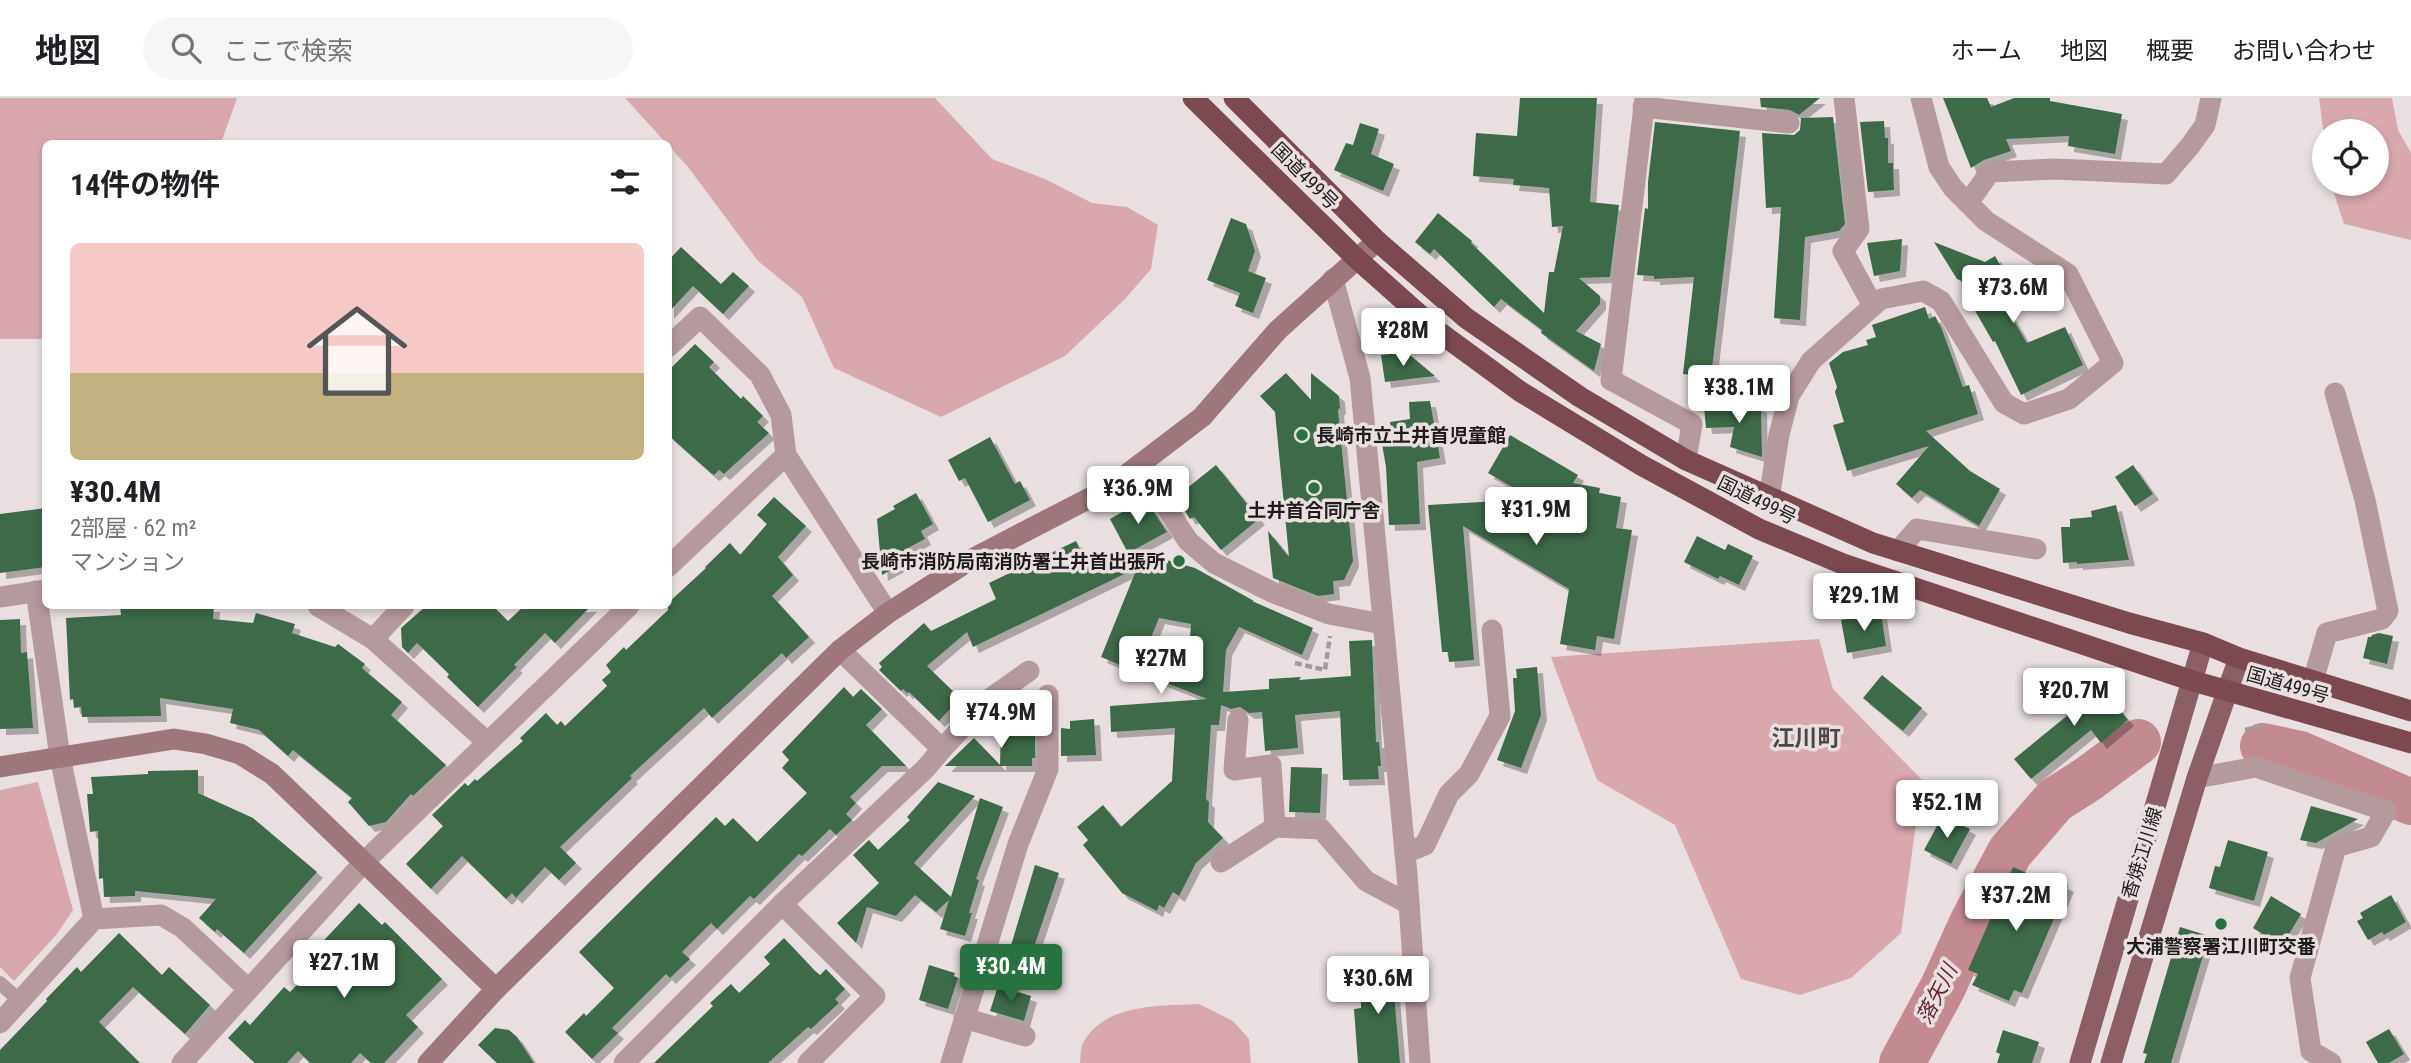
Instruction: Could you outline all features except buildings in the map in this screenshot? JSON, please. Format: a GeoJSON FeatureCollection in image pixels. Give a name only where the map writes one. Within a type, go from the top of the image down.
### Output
{"type":"FeatureCollection","features":[{"type":"Feature","properties":{"kind":"highway","name":"国道499号"},"geometry":{"type":"LineString","coordinates":[[1194,98],[1357,259],[1439,332],[1521,392],[1641,465],[1759,529],[1843,564],[2193,681],[2411,743]]}},
{"type":"Feature","properties":{"kind":"highway","name":"国道499号"},"geometry":{"type":"LineString","coordinates":[[1234,98],[1377,241],[1466,318],[1580,397],[1686,460],[1873,543],[2203,643],[2239,658],[2411,711]]}},
{"type":"Feature","properties":{"kind":"main road","name":"香焼江川線"},"geometry":{"type":"LineString","coordinates":[[2080,1063],[2203,643]]}},
{"type":"Feature","properties":{"kind":"main road","name":"香焼江川線"},"geometry":{"type":"LineString","coordinates":[[2111,1063],[2197,778],[2239,658]]}},
{"type":"Feature","properties":{"kind":"street"},"geometry":{"type":"LineString","coordinates":[[1844,98],[1858,229],[1843,251],[1873,306]]}},
{"type":"Feature","properties":{"kind":"street"},"geometry":{"type":"LineString","coordinates":[[1769,498],[1779,435],[1789,396],[1811,361],[1881,299],[1923,291],[1941,301],[2004,403],[2024,414],[2068,399],[2113,363],[2068,274],[1986,221],[1953,188],[1939,167],[1921,98]]}},
{"type":"Feature","properties":{"kind":"street"},"geometry":{"type":"LineString","coordinates":[[1968,203],[1990,172],[2055,169],[2166,174],[2204,125],[2211,98]]}},
{"type":"Feature","properties":{"kind":"street"},"geometry":{"type":"LineString","coordinates":[[1686,460],[1692,425],[1611,380],[1644,102],[1789,123]]}},
{"type":"Feature","properties":{"kind":"street"},"geometry":{"type":"LineString","coordinates":[[428,1063],[496,989],[840,650],[888,613],[972,559],[1109,488],[1202,417],[1278,330],[1377,241]]}},
{"type":"Feature","properties":{"kind":"street"},"geometry":{"type":"LineString","coordinates":[[1333,279],[1360,379],[1405,853],[1420,1063]]}},
{"type":"Feature","properties":{"kind":"street"},"geometry":{"type":"LineString","coordinates":[[672,337],[700,317],[760,375],[781,415],[786,455],[888,613]]}},
{"type":"Feature","properties":{"kind":"street"},"geometry":{"type":"LineString","coordinates":[[2313,681],[2327,633],[2382,619],[2388,611],[2365,499],[2335,393]]}},
{"type":"Feature","properties":{"kind":"street"},"geometry":{"type":"LineString","coordinates":[[672,563],[786,455]]}},
{"type":"Feature","properties":{"kind":"street"},"geometry":{"type":"LineString","coordinates":[[1139,465],[1188,541],[1214,563],[1274,593],[1334,614],[1383,624]]}},
{"type":"Feature","properties":{"kind":"street"},"geometry":{"type":"LineString","coordinates":[[1898,551],[1917,529],[2036,549]]}},
{"type":"Feature","properties":{"kind":"street"},"geometry":{"type":"LineString","coordinates":[[0,597],[41,591]]}},
{"type":"Feature","properties":{"kind":"street"},"geometry":{"type":"LineString","coordinates":[[43,609],[60,757],[94,919]]}},
{"type":"Feature","properties":{"kind":"street"},"geometry":{"type":"LineString","coordinates":[[323,609],[373,639],[487,742]]}},
{"type":"Feature","properties":{"kind":"street"},"geometry":{"type":"LineString","coordinates":[[373,639],[401,609]]}},
{"type":"Feature","properties":{"kind":"street"},"geometry":{"type":"LineString","coordinates":[[183,1063],[365,861],[626,609]]}},
{"type":"Feature","properties":{"kind":"street"},"geometry":{"type":"LineString","coordinates":[[1405,853],[1425,845],[1449,793],[1469,774],[1500,716],[1492,630]]}},
{"type":"Feature","properties":{"kind":"street"},"geometry":{"type":"LineString","coordinates":[[840,650],[942,749]]}},
{"type":"Feature","properties":{"kind":"street"},"geometry":{"type":"LineString","coordinates":[[624,1063],[782,904],[926,768],[988,700],[1029,671]]}},
{"type":"Feature","properties":{"kind":"street"},"geometry":{"type":"LineString","coordinates":[[951,1063],[1018,844],[1048,769],[1048,695]]}},
{"type":"Feature","properties":{"kind":"street"},"geometry":{"type":"LineString","coordinates":[[1238,720],[1234,770],[1271,765],[1275,827]]}},
{"type":"Feature","properties":{"kind":"street"},"geometry":{"type":"LineString","coordinates":[[0,767],[174,739],[206,744],[240,754],[272,774],[496,989]]}},
{"type":"Feature","properties":{"kind":"street"},"geometry":{"type":"LineString","coordinates":[[2197,778],[2256,767],[2386,811],[2371,837],[2336,847],[2301,978],[2311,1051],[2331,1063]]}},
{"type":"Feature","properties":{"kind":"street"},"geometry":{"type":"LineString","coordinates":[[1221,862],[1275,827],[1321,829],[1366,881],[1409,904]]}},
{"type":"Feature","properties":{"kind":"street"},"geometry":{"type":"LineString","coordinates":[[782,904],[875,996],[808,1063]]}},
{"type":"Feature","properties":{"kind":"street"},"geometry":{"type":"LineString","coordinates":[[0,1023],[94,919],[161,915],[183,928],[248,989]]}},
{"type":"Feature","properties":{"kind":"street"},"geometry":{"type":"LineString","coordinates":[[964,1018],[1025,1036]]}},
{"type":"Feature","properties":{"kind":"lane"},"geometry":{"type":"LineString","coordinates":[[0,983],[20,1001]]}},
{"type":"Feature","properties":{"kind":"path"},"geometry":{"type":"LineString","coordinates":[[1295,663],[1325,670],[1334,614]]}},
{"type":"Feature","properties":{"kind":"shaded area"},"geometry":{"type":"Polygon","coordinates":[[[0,98],[237,98],[222,140],[42,140],[42,339],[0,339],[0,98]]]}},
{"type":"Feature","properties":{"kind":"shaded area"},"geometry":{"type":"Polygon","coordinates":[[[625,98],[935,98],[992,159],[1045,179],[1092,203],[1127,207],[1158,225],[1151,269],[1125,299],[1065,356],[941,417],[834,368],[802,297],[758,261],[672,149],[672,140],[663,140],[625,98]]]}},
{"type":"Feature","properties":{"kind":"shaded area"},"geometry":{"type":"Polygon","coordinates":[[[2319,98],[2392,98],[2398,130],[2411,153],[2411,240],[2344,224],[2335,196],[2389,196],[2389,119],[2322,119],[2319,98]]]}},
{"type":"Feature","properties":{"kind":"shaded area"},"geometry":{"type":"Polygon","coordinates":[[[1819,639],[1833,689],[1922,780],[1901,933],[1851,978],[1800,995],[1741,979],[1675,825],[1597,780],[1551,657],[1819,639]]]}},
{"type":"Feature","properties":{"kind":"shaded area"},"geometry":{"type":"Polygon","coordinates":[[[38,782],[73,910],[57,934],[14,981],[0,967],[0,790],[38,782]]]}},
{"type":"Feature","properties":{"kind":"shaded area"},"geometry":{"type":"Polygon","coordinates":[[[1199,1004],[1233,1021],[1249,1039],[1251,1063],[1080,1063],[1084,1041],[1106,1019],[1136,1009],[1199,1004]]]}},
{"type":"Feature","properties":{"kind":"waterway","name":"落矢川"},"geometry":{"type":"LineString","coordinates":[[1902,1063],[2010,852],[2055,800],[2138,742]]}},
{"type":"Feature","properties":{"kind":"waterway","name":"落矢川"},"geometry":{"type":"LineString","coordinates":[[2263,746],[2300,754],[2411,802]]}},
{"type":"Feature","properties":{"kind":"place","name":"長崎市立土井首児童館"},"geometry":{"type":"Point","coordinates":[1302,435]}},
{"type":"Feature","properties":{"kind":"place","name":"土井首合同庁舎"},"geometry":{"type":"Point","coordinates":[1314,488]}},
{"type":"Feature","properties":{"kind":"place","name":"長崎市消防局南消防署土井首出張所"},"geometry":{"type":"Point","coordinates":[1179,561]}},
{"type":"Feature","properties":{"kind":"place","name":"大浦警察署江川町交番"},"geometry":{"type":"Point","coordinates":[2221,924]}},
{"type":"Feature","properties":{"kind":"district","name":"江川町"},"geometry":{"type":"Point","coordinates":[1806,738]}}]}
